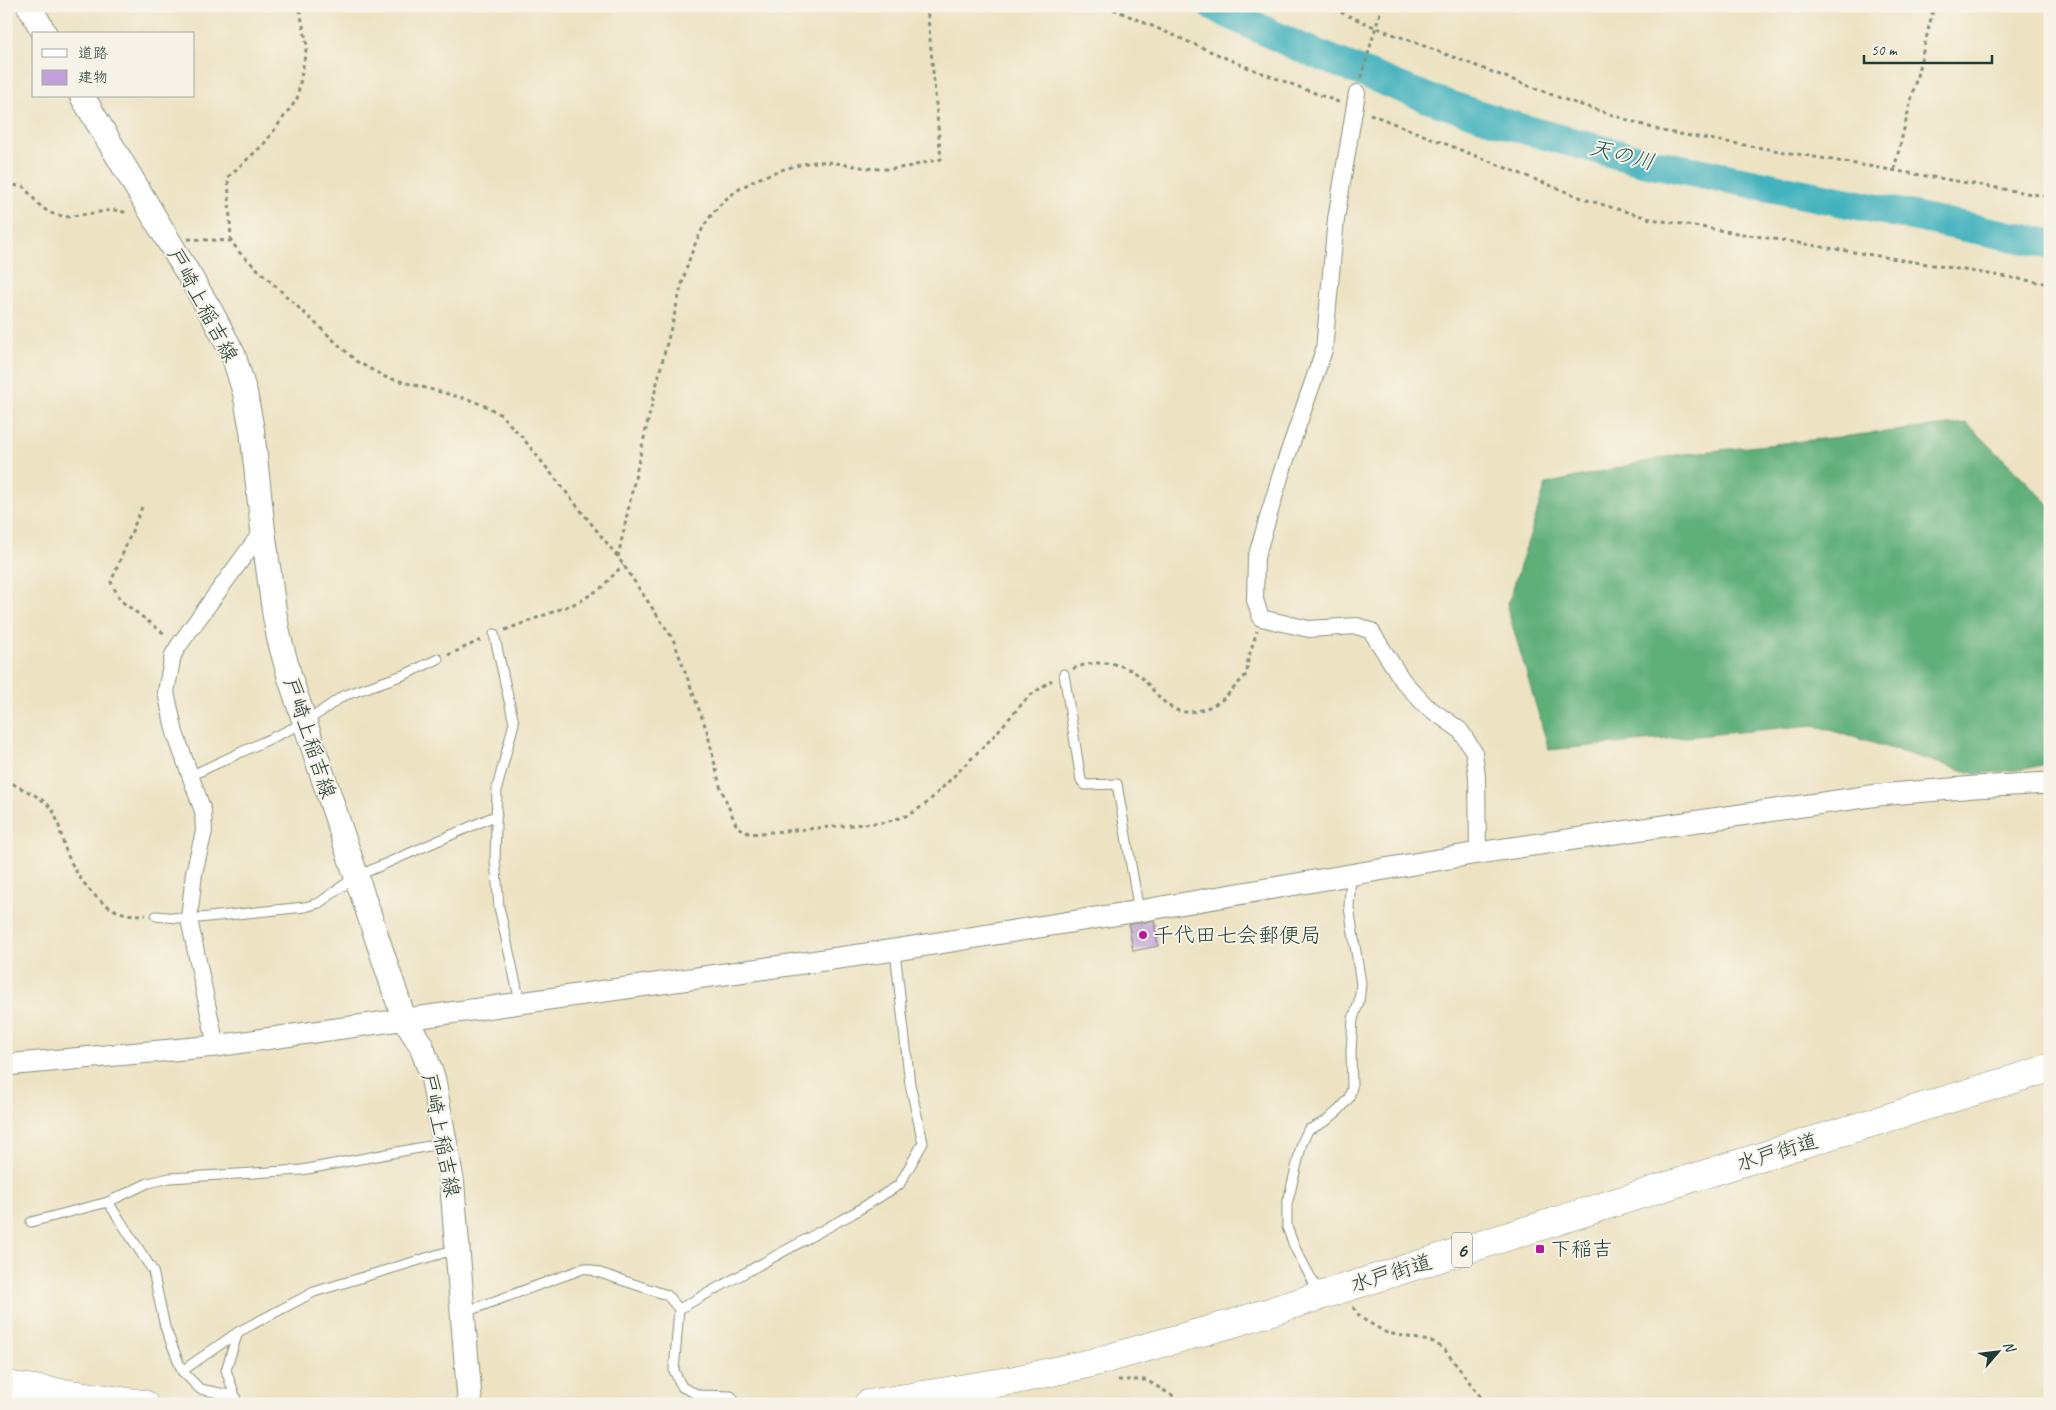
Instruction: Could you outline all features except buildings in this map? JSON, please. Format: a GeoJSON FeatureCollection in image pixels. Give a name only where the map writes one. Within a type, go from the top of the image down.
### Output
{"type":"FeatureCollection","features":[{"type":"Feature","properties":{"kind":"highway","name":"水戸街道"},"geometry":{"type":"LineString","coordinates":[[868,1404],[1014,1380],[1091,1363],[1234,1323],[2050,1068]]}},
{"type":"Feature","properties":{"kind":"highway"},"geometry":{"type":"LineString","coordinates":[[6,1385],[144,1404]]}},
{"type":"Feature","properties":{"kind":"main road"},"geometry":{"type":"LineString","coordinates":[[29,6],[45,32]]}},
{"type":"Feature","properties":{"kind":"main road","name":"戸崎上稲吉線"},"geometry":{"type":"LineString","coordinates":[[83,98],[211,312],[233,354],[245,394],[252,430],[263,530],[276,620],[290,678],[404,1019],[421,1045],[433,1078],[452,1182],[470,1404]]}},
{"type":"Feature","properties":{"kind":"street"},"geometry":{"type":"LineString","coordinates":[[1355,100],[1336,219],[1324,350],[1256,558],[1255,600],[1261,618],[1309,629],[1357,626],[1371,631],[1403,681],[1426,706],[1460,730],[1474,752],[1478,777],[1478,854]]}},
{"type":"Feature","properties":{"kind":"street"},"geometry":{"type":"LineString","coordinates":[[216,1046],[189,919],[194,873],[204,831],[203,811],[175,733],[166,692],[173,655],[263,530]]}},
{"type":"Feature","properties":{"kind":"street"},"geometry":{"type":"LineString","coordinates":[[6,1065],[216,1046],[895,950],[1139,911],[1351,874],[1878,795],[2050,783]]}},
{"type":"Feature","properties":{"kind":"lane"},"geometry":{"type":"LineString","coordinates":[[494,634],[514,723],[498,788],[495,860],[499,907],[520,1003]]}},
{"type":"Feature","properties":{"kind":"lane"},"geometry":{"type":"LineString","coordinates":[[190,776],[306,722],[343,696],[406,674],[438,659]]}},
{"type":"Feature","properties":{"kind":"lane"},"geometry":{"type":"LineString","coordinates":[[1064,674],[1081,780],[1085,785],[1117,784],[1139,911]]}},
{"type":"Feature","properties":{"kind":"lane"},"geometry":{"type":"LineString","coordinates":[[156,916],[189,919],[305,907],[319,903],[355,877],[496,815]]}},
{"type":"Feature","properties":{"kind":"lane"},"geometry":{"type":"LineString","coordinates":[[1320,1295],[1294,1248],[1287,1227],[1287,1205],[1302,1143],[1308,1130],[1326,1121],[1340,1109],[1349,1098],[1352,1086],[1351,1051],[1353,1019],[1359,1002],[1361,984],[1349,907],[1351,874]]}},
{"type":"Feature","properties":{"kind":"lane"},"geometry":{"type":"LineString","coordinates":[[679,1309],[852,1214],[899,1185],[923,1143],[910,1084],[895,950]]}},
{"type":"Feature","properties":{"kind":"lane"},"geometry":{"type":"LineString","coordinates":[[31,1222],[108,1202],[148,1183],[170,1178],[302,1170],[445,1143]]}},
{"type":"Feature","properties":{"kind":"lane"},"geometry":{"type":"LineString","coordinates":[[108,1202],[154,1271],[165,1327],[182,1371],[200,1389],[235,1400]]}},
{"type":"Feature","properties":{"kind":"lane"},"geometry":{"type":"LineString","coordinates":[[182,1371],[238,1332],[314,1292],[458,1248]]}},
{"type":"Feature","properties":{"kind":"lane"},"geometry":{"type":"LineString","coordinates":[[462,1313],[585,1268],[667,1295],[679,1309],[674,1371],[682,1388],[699,1395],[731,1396],[737,1404]]}},
{"type":"Feature","properties":{"kind":"lane"},"geometry":{"type":"LineString","coordinates":[[235,1400],[226,1370],[238,1332]]}},
{"type":"Feature","properties":{"kind":"path"},"geometry":{"type":"LineString","coordinates":[[299,6],[307,45],[297,99],[264,144],[228,177],[231,241],[240,253],[356,361],[385,377],[470,400],[488,408],[501,415],[522,437],[618,557],[673,639],[707,731],[720,786],[737,827],[750,834],[886,822],[909,814],[927,803],[990,740],[1036,690],[1083,664],[1105,662],[1124,668],[1140,676],[1172,708],[1185,712],[1202,710],[1222,700],[1247,674],[1248,659],[1261,618]]}},
{"type":"Feature","properties":{"kind":"path"},"geometry":{"type":"LineString","coordinates":[[618,557],[652,398],[676,308],[694,248],[710,217],[747,182],[804,163],[824,161],[860,168],[884,170],[941,159],[927,6]]}},
{"type":"Feature","properties":{"kind":"path"},"geometry":{"type":"LineString","coordinates":[[1106,6],[1249,68],[1355,100],[1587,200],[1651,218],[2050,284]]}},
{"type":"Feature","properties":{"kind":"path"},"geometry":{"type":"LineString","coordinates":[[1326,6],[1377,28],[1563,98],[1662,131],[2050,197]]}},
{"type":"Feature","properties":{"kind":"path"},"geometry":{"type":"LineString","coordinates":[[1355,100],[1382,6]]}},
{"type":"Feature","properties":{"kind":"path"},"geometry":{"type":"LineString","coordinates":[[1894,170],[1934,6]]}},
{"type":"Feature","properties":{"kind":"path"},"geometry":{"type":"LineString","coordinates":[[6,185],[23,186],[40,207],[50,213],[66,217],[113,210],[154,217]]}},
{"type":"Feature","properties":{"kind":"path"},"geometry":{"type":"LineString","coordinates":[[168,240],[192,238],[231,241]]}},
{"type":"Feature","properties":{"kind":"path"},"geometry":{"type":"LineString","coordinates":[[142,507],[111,582],[120,600],[179,645]]}},
{"type":"Feature","properties":{"kind":"path"},"geometry":{"type":"LineString","coordinates":[[438,659],[494,634],[579,602],[601,588],[623,565]]}},
{"type":"Feature","properties":{"kind":"path"},"geometry":{"type":"LineString","coordinates":[[6,779],[49,806],[54,815],[66,852],[75,868],[88,887],[106,906],[123,914],[156,916]]}},
{"type":"Feature","properties":{"kind":"path"},"geometry":{"type":"LineString","coordinates":[[1348,1287],[1353,1308],[1361,1318],[1387,1334],[1434,1342],[1445,1350],[1486,1404]]}},
{"type":"Feature","properties":{"kind":"path"},"geometry":{"type":"LineString","coordinates":[[1091,1363],[1102,1380],[1146,1380],[1187,1404]]}},
{"type":"Feature","properties":{"kind":"green space"},"geometry":{"type":"Polygon","coordinates":[[[1967,423],[2050,505],[2050,763],[2025,769],[1975,774],[1813,725],[1549,750],[1507,607],[1546,484],[1675,455],[1967,423]]]}},
{"type":"Feature","properties":{"kind":"waterway","name":"天の川"},"geometry":{"type":"LineString","coordinates":[[1212,6],[1299,47],[1427,98],[1523,129],[1642,161],[2050,244]]}},
{"type":"Feature","properties":{"kind":"place","name":"千代田七会郵便局"},"geometry":{"type":"Point","coordinates":[1143,935]}},
{"type":"Feature","properties":{"kind":"place","name":"下稲吉"},"geometry":{"type":"Point","coordinates":[1540,1249]}}]}
